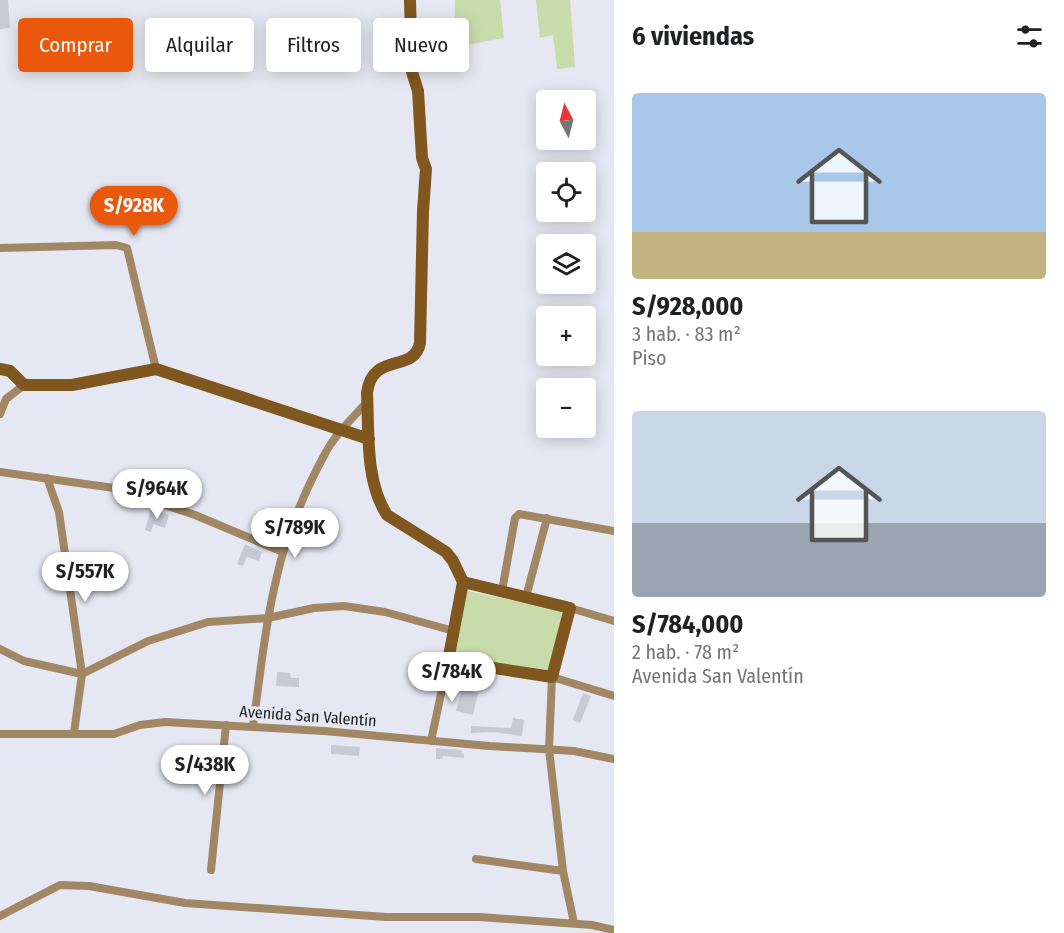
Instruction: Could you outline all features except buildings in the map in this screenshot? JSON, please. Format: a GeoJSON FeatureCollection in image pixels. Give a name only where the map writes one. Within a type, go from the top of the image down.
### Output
{"type":"FeatureCollection","features":[{"type":"Feature","properties":{"kind":"street"},"geometry":{"type":"LineString","coordinates":[[410,0],[411,72],[418,91],[422,158],[426,170],[420,343],[417,353],[412,357],[379,369],[372,375],[368,384],[367,402],[371,469],[381,507],[394,521],[446,552],[463,582],[431,741]]}},
{"type":"Feature","properties":{"kind":"street"},"geometry":{"type":"LineString","coordinates":[[0,248],[116,245],[127,248],[156,369]]}},
{"type":"Feature","properties":{"kind":"street"},"geometry":{"type":"LineString","coordinates":[[0,369],[10,370],[24,385]]}},
{"type":"Feature","properties":{"kind":"street"},"geometry":{"type":"LineString","coordinates":[[0,414],[6,399],[24,385],[72,385],[156,369],[369,439]]}},
{"type":"Feature","properties":{"kind":"street"},"geometry":{"type":"LineString","coordinates":[[253,726],[268,618],[283,552],[326,450],[367,402]]}},
{"type":"Feature","properties":{"kind":"street"},"geometry":{"type":"LineString","coordinates":[[0,472],[114,488],[195,515],[283,552]]}},
{"type":"Feature","properties":{"kind":"street"},"geometry":{"type":"LineString","coordinates":[[47,478],[59,512],[82,674],[74,733]]}},
{"type":"Feature","properties":{"kind":"street"},"geometry":{"type":"LineString","coordinates":[[502,591],[515,518],[519,514],[524,513],[614,531]]}},
{"type":"Feature","properties":{"kind":"street"},"geometry":{"type":"LineString","coordinates":[[526,597],[548,518]]}},
{"type":"Feature","properties":{"kind":"street"},"geometry":{"type":"LineString","coordinates":[[463,582],[614,621]]}},
{"type":"Feature","properties":{"kind":"street"},"geometry":{"type":"LineString","coordinates":[[0,650],[24,661],[82,674],[148,641],[208,622],[268,618],[314,608],[344,606],[384,612],[454,631]]}},
{"type":"Feature","properties":{"kind":"street"},"geometry":{"type":"LineString","coordinates":[[570,608],[552,677],[549,749],[563,871],[574,923]]}},
{"type":"Feature","properties":{"kind":"street"},"geometry":{"type":"LineString","coordinates":[[448,661],[552,677],[614,696]]}},
{"type":"Feature","properties":{"kind":"street","name":"Avenida San Valentín"},"geometry":{"type":"LineString","coordinates":[[0,734],[114,734],[140,725],[165,722],[253,726],[574,751],[614,759]]}},
{"type":"Feature","properties":{"kind":"street"},"geometry":{"type":"LineString","coordinates":[[211,870],[225,725]]}},
{"type":"Feature","properties":{"kind":"street"},"geometry":{"type":"LineString","coordinates":[[476,859],[563,871]]}},
{"type":"Feature","properties":{"kind":"street"},"geometry":{"type":"LineString","coordinates":[[0,916],[60,885],[89,886],[185,903],[386,917],[479,916],[574,923],[614,930]]}},
{"type":"Feature","properties":{"kind":"street"},"geometry":{"type":"LineString","coordinates":[[592,925],[614,923]]}},
{"type":"Feature","properties":{"kind":"green space"},"geometry":{"type":"Polygon","coordinates":[[[455,0],[500,0],[504,38],[469,44],[469,18],[455,18],[455,0]]]}},
{"type":"Feature","properties":{"kind":"green space"},"geometry":{"type":"Polygon","coordinates":[[[536,0],[570,0],[575,67],[557,69],[553,35],[540,38],[536,0]]]}},
{"type":"Feature","properties":{"kind":"green space"},"geometry":{"type":"Polygon","coordinates":[[[467,591],[564,611],[548,673],[455,657],[467,591]]]}}]}
